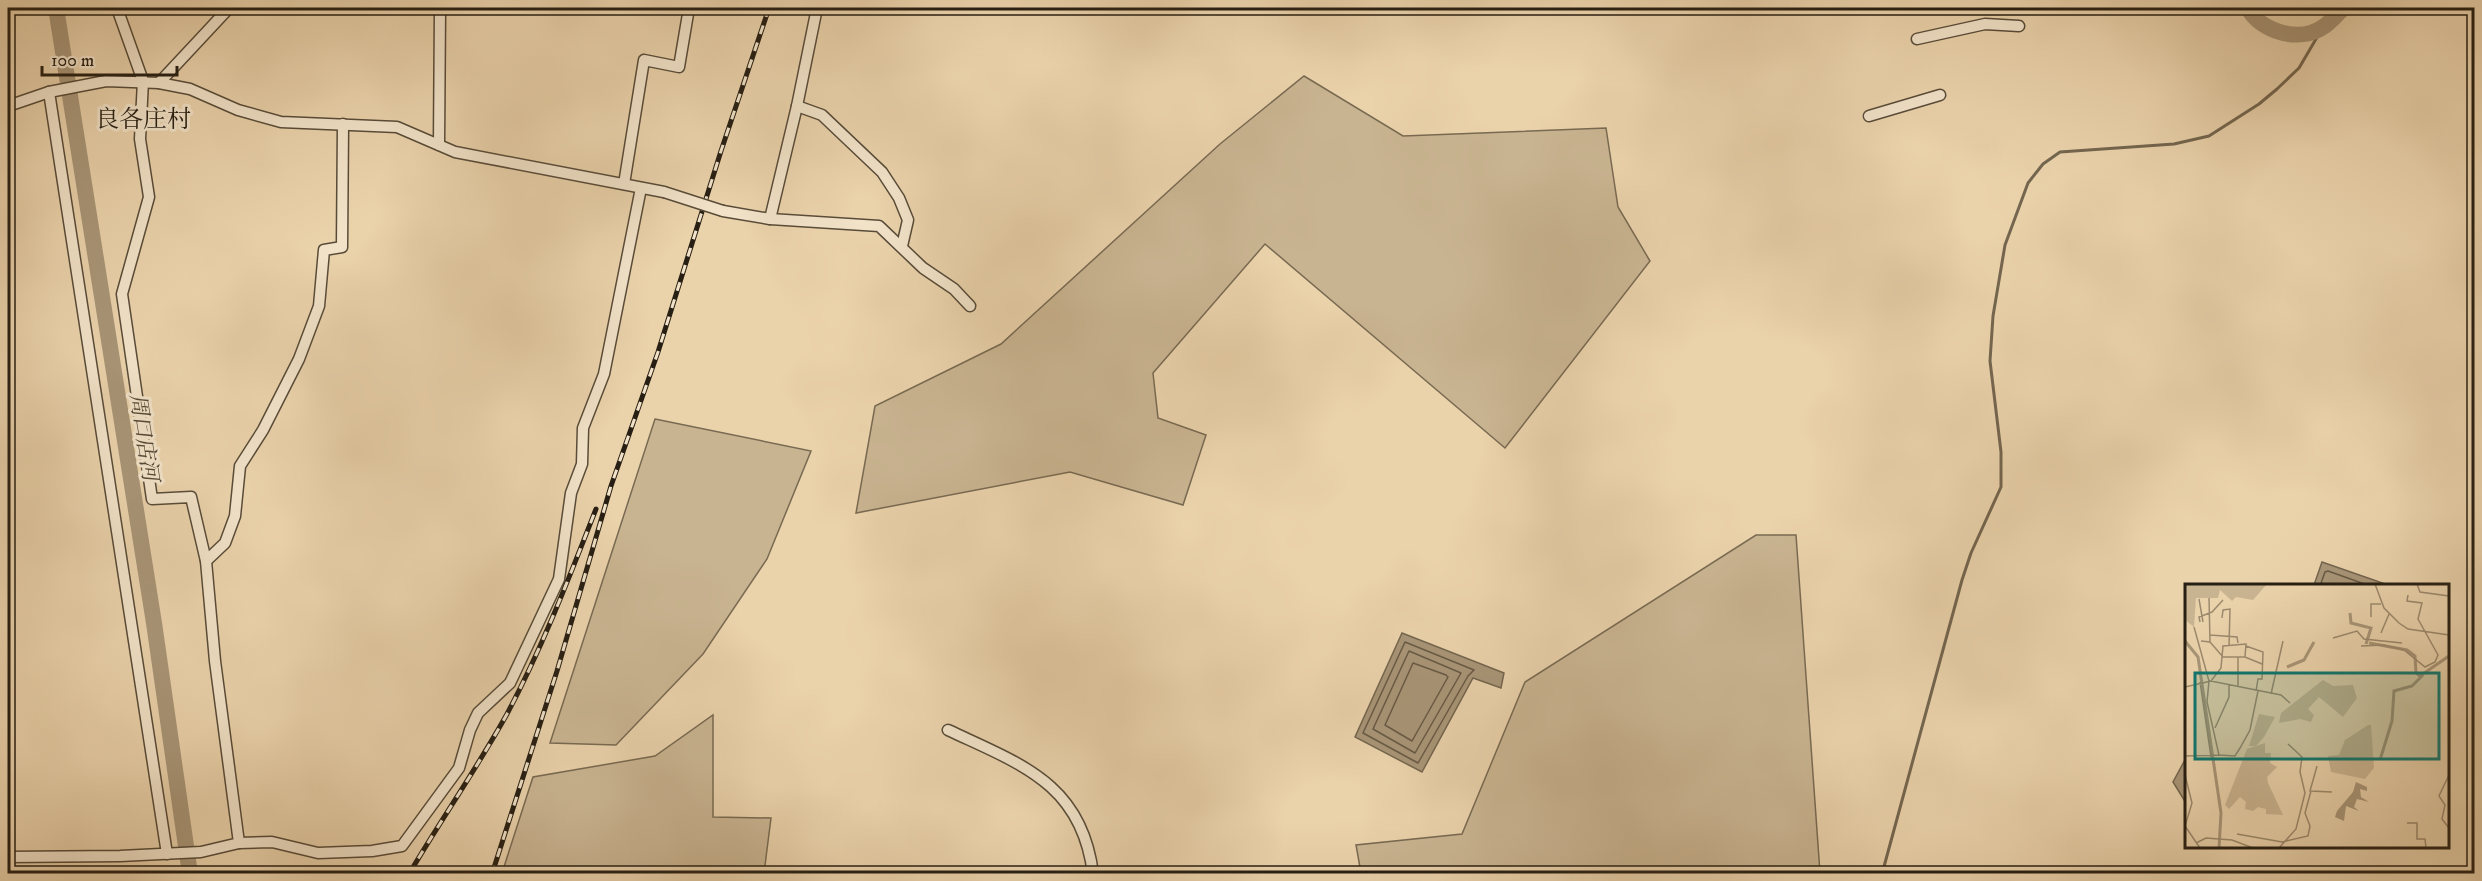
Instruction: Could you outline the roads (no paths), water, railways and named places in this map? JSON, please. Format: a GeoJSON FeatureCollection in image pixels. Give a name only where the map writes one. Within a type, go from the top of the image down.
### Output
{"type":"FeatureCollection","features":[{"type":"Feature","properties":{"kind":"street"},"geometry":{"type":"LineString","coordinates":[[117,8],[143,81],[140,139],[149,197],[122,294],[152,499],[192,497],[206,561],[215,661],[239,843]]}},
{"type":"Feature","properties":{"kind":"street"},"geometry":{"type":"LineString","coordinates":[[159,83],[229,8]]}},
{"type":"Feature","properties":{"kind":"street"},"geometry":{"type":"LineString","coordinates":[[439,145],[440,8]]}},
{"type":"Feature","properties":{"kind":"street"},"geometry":{"type":"LineString","coordinates":[[624,184],[644,60],[679,67],[689,8]]}},
{"type":"Feature","properties":{"kind":"street"},"geometry":{"type":"LineString","coordinates":[[770,219],[817,8]]}},
{"type":"Feature","properties":{"kind":"street"},"geometry":{"type":"LineString","coordinates":[[1917,39],[1985,24],[2019,26]]}},
{"type":"Feature","properties":{"kind":"street"},"geometry":{"type":"LineString","coordinates":[[8,106],[49,92],[106,81],[159,83],[190,88],[238,110],[280,122],[397,127],[455,152],[664,192],[723,211],[770,219],[879,225],[923,268],[954,289],[970,306]]}},
{"type":"Feature","properties":{"kind":"street"},"geometry":{"type":"LineString","coordinates":[[49,92],[169,854]]}},
{"type":"Feature","properties":{"kind":"street"},"geometry":{"type":"LineString","coordinates":[[1869,116],[1940,95]]}},
{"type":"Feature","properties":{"kind":"street"},"geometry":{"type":"LineString","coordinates":[[797,106],[822,115],[882,172],[899,198],[908,220],[902,246]]}},
{"type":"Feature","properties":{"kind":"street"},"geometry":{"type":"LineString","coordinates":[[206,561],[225,543],[235,516],[240,466],[263,430],[299,359],[319,306],[324,250],[342,247],[343,124]]}},
{"type":"Feature","properties":{"kind":"street"},"geometry":{"type":"LineString","coordinates":[[8,857],[169,854],[201,852],[239,843],[273,842],[318,853],[372,851],[402,846],[459,768],[470,730],[478,713],[510,683],[559,579],[571,493],[582,464],[583,428],[604,374],[641,188]]}},
{"type":"Feature","properties":{"kind":"street"},"geometry":{"type":"LineString","coordinates":[[948,730],[1009,758],[1044,778],[1064,798],[1080,825],[1091,855],[1093,873]]}},
{"type":"Feature","properties":{"kind":"water"},"geometry":{"type":"Polygon","coordinates":[[[2322,562],[2385,584],[2314,584],[2322,562]]]}},
{"type":"Feature","properties":{"kind":"water"},"geometry":{"type":"Polygon","coordinates":[[[1402,633],[1504,673],[1501,688],[1473,678],[1422,772],[1355,737],[1402,633]]]}},
{"type":"Feature","properties":{"kind":"water"},"geometry":{"type":"Polygon","coordinates":[[[2185,760],[2185,801],[2173,782],[2185,760]]]}},
{"type":"Feature","properties":{"kind":"waterway","name":"周口店河"},"geometry":{"type":"LineString","coordinates":[[56,8],[154,623],[190,874]]}},
{"type":"Feature","properties":{"kind":"waterway"},"geometry":{"type":"LineString","coordinates":[[2248,8],[2254,16],[2271,29],[2292,34],[2314,32],[2326,25],[2344,8]]}},
{"type":"Feature","properties":{"kind":"waterway"},"geometry":{"type":"LineString","coordinates":[[1882,874],[1962,580],[1971,553],[2001,487],[2001,452],[1990,361],[1993,316],[2005,245],[2028,183],[2043,164],[2060,152],[2174,144],[2209,136],[2259,104],[2299,68],[2323,27]]}},
{"type":"Feature","properties":{"kind":"railway"},"geometry":{"type":"LineString","coordinates":[[492,874],[557,671],[611,486],[658,352],[769,8]]}},
{"type":"Feature","properties":{"kind":"railway"},"geometry":{"type":"LineString","coordinates":[[409,874],[484,754],[520,689],[596,509]]}},
{"type":"Feature","properties":{"kind":"district","name":"良各庄村"},"geometry":{"type":"Point","coordinates":[143,119]}}]}
